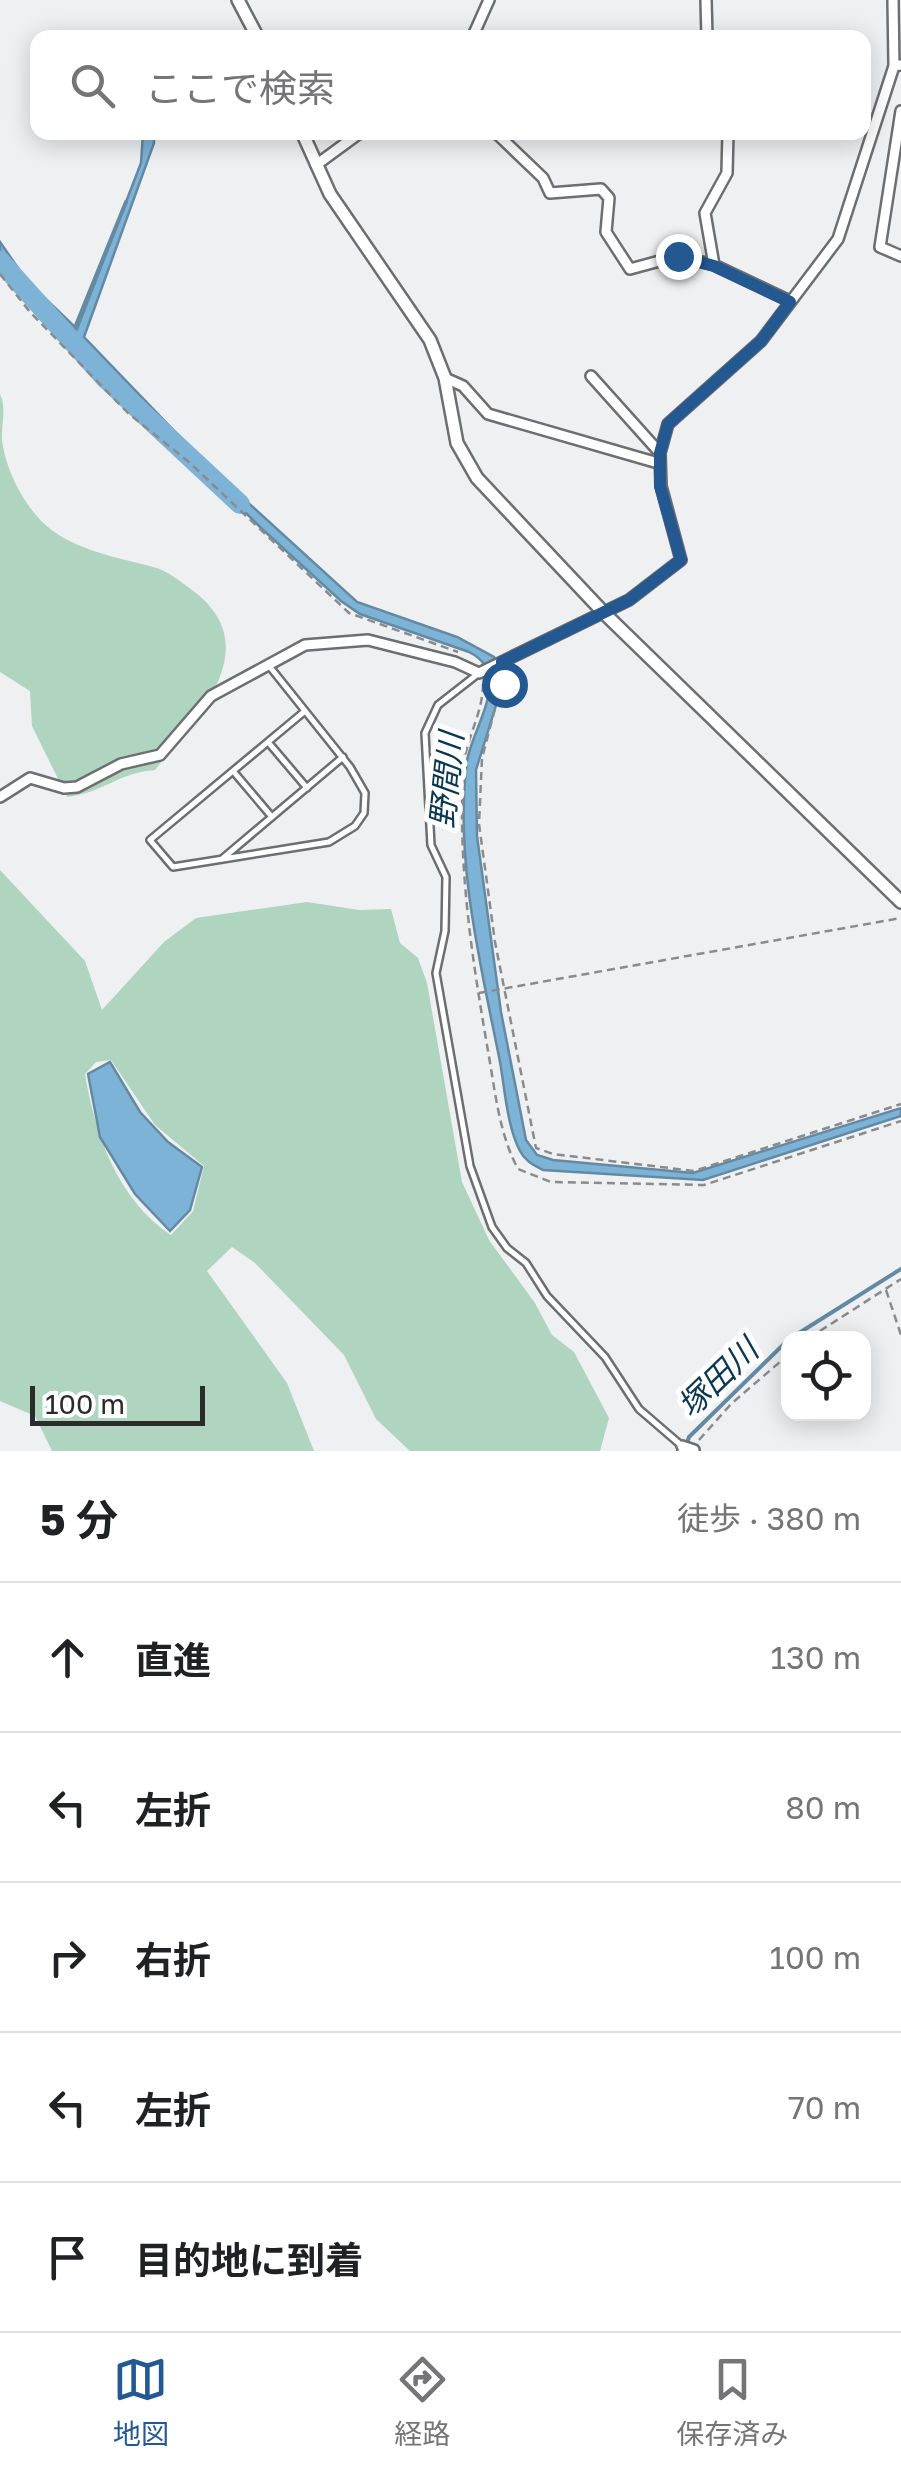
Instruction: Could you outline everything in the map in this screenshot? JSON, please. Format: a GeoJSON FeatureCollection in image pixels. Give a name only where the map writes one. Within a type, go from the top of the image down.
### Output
{"type":"FeatureCollection","features":[{"type":"Feature","properties":{"kind":"street"},"geometry":{"type":"LineString","coordinates":[[238,0],[254,30]]}},
{"type":"Feature","properties":{"kind":"street"},"geometry":{"type":"LineString","coordinates":[[476,30],[489,0]]}},
{"type":"Feature","properties":{"kind":"street"},"geometry":{"type":"LineString","coordinates":[[706,0],[707,30]]}},
{"type":"Feature","properties":{"kind":"street"},"geometry":{"type":"LineString","coordinates":[[0,797],[30,778],[64,788],[77,787],[121,764],[160,755],[211,696],[305,644],[368,640],[455,662],[479,673],[653,586],[681,560],[667,517],[659,458],[668,424],[761,341],[838,239],[897,65],[894,0]]}},
{"type":"Feature","properties":{"kind":"street"},"geometry":{"type":"LineString","coordinates":[[901,111],[880,246],[901,256]]}},
{"type":"Feature","properties":{"kind":"street"},"geometry":{"type":"LineString","coordinates":[[306,140],[330,194],[430,340],[445,378],[450,418],[465,460],[603,612],[901,902]]}},
{"type":"Feature","properties":{"kind":"street"},"geometry":{"type":"LineString","coordinates":[[316,164],[350,140]]}},
{"type":"Feature","properties":{"kind":"street"},"geometry":{"type":"LineString","coordinates":[[503,140],[543,178],[550,193],[602,188],[609,198],[606,232],[630,268],[678,256],[714,266],[790,302]]}},
{"type":"Feature","properties":{"kind":"street"},"geometry":{"type":"LineString","coordinates":[[714,266],[705,213],[728,173],[728,140]]}},
{"type":"Feature","properties":{"kind":"street"},"geometry":{"type":"LineString","coordinates":[[591,376],[659,458]]}},
{"type":"Feature","properties":{"kind":"street"},"geometry":{"type":"LineString","coordinates":[[445,378],[463,386],[488,414],[659,458]]}},
{"type":"Feature","properties":{"kind":"street"},"geometry":{"type":"LineString","coordinates":[[681,1448],[695,1451]]}},
{"type":"Feature","properties":{"kind":"lane"},"geometry":{"type":"LineString","coordinates":[[266,663],[305,711],[342,757],[365,794],[364,813],[355,826],[329,842],[177,869],[150,840],[305,711]]}},
{"type":"Feature","properties":{"kind":"lane"},"geometry":{"type":"LineString","coordinates":[[479,673],[438,705],[424,733],[431,846],[446,877],[444,931],[436,973],[470,1166],[492,1227],[507,1248],[526,1262],[547,1296],[605,1357],[638,1409],[681,1448]]}},
{"type":"Feature","properties":{"kind":"lane"},"geometry":{"type":"LineString","coordinates":[[268,742],[307,788]]}},
{"type":"Feature","properties":{"kind":"lane"},"geometry":{"type":"LineString","coordinates":[[220,861],[342,757]]}},
{"type":"Feature","properties":{"kind":"lane"},"geometry":{"type":"LineString","coordinates":[[233,771],[272,817]]}},
{"type":"Feature","properties":{"kind":"path"},"geometry":{"type":"LineString","coordinates":[[0,274],[30,312],[128,414],[190,463],[349,613],[469,657],[479,673],[483,703],[463,766],[461,860],[478,994],[511,1156],[518,1169],[551,1182],[704,1185],[901,1121]]}},
{"type":"Feature","properties":{"kind":"path"},"geometry":{"type":"LineString","coordinates":[[502,662],[504,684],[478,785],[484,871],[536,1148],[553,1154],[694,1171],[901,1104]]}},
{"type":"Feature","properties":{"kind":"path"},"geometry":{"type":"LineString","coordinates":[[478,994],[504,986],[901,918]]}},
{"type":"Feature","properties":{"kind":"path"},"geometry":{"type":"LineString","coordinates":[[820,1331],[901,1280]]}},
{"type":"Feature","properties":{"kind":"path"},"geometry":{"type":"LineString","coordinates":[[886,1289],[901,1335]]}},
{"type":"Feature","properties":{"kind":"path"},"geometry":{"type":"LineString","coordinates":[[695,1451],[712,1422],[781,1361]]}},
{"type":"Feature","properties":{"kind":"green space"},"geometry":{"type":"Polygon","coordinates":[[[0,394],[2,439],[8,464],[26,502],[43,523],[76,544],[169,573],[214,612],[224,635],[225,659],[218,682],[205,706],[155,770],[130,775],[80,795],[67,797],[32,726],[30,691],[0,672],[0,394]]]}},
{"type":"Feature","properties":{"kind":"green space"},"geometry":{"type":"Polygon","coordinates":[[[0,870],[85,961],[102,1010],[164,942],[196,918],[307,902],[359,910],[391,909],[400,943],[418,958],[427,983],[462,1182],[489,1240],[535,1303],[552,1335],[574,1352],[609,1418],[600,1451],[410,1451],[376,1419],[344,1355],[255,1263],[232,1247],[207,1271],[287,1383],[314,1451],[52,1451],[35,1416],[0,1401],[0,870]],[[111,1060],[96,1062],[85,1074],[111,1164],[136,1203],[171,1235],[193,1211],[204,1166],[155,1125],[111,1060]]]}},
{"type":"Feature","properties":{"kind":"water","name":"野間川"},"geometry":{"type":"Polygon","coordinates":[[[143,140],[154,140],[84,337],[209,467],[357,602],[457,637],[494,657],[500,669],[501,689],[476,770],[477,836],[501,1012],[526,1140],[537,1155],[553,1160],[693,1173],[901,1108],[901,1116],[703,1180],[543,1170],[522,1154],[509,1119],[467,874],[467,761],[489,687],[482,662],[469,652],[360,614],[341,601],[260,527],[73,341],[20,285],[0,256],[0,242],[27,281],[77,329],[141,163],[143,140]]]}},
{"type":"Feature","properties":{"kind":"water"},"geometry":{"type":"Polygon","coordinates":[[[110,1062],[140,1112],[168,1142],[202,1167],[190,1210],[170,1231],[135,1194],[100,1137],[88,1074],[110,1062]]]}},
{"type":"Feature","properties":{"kind":"waterway"},"geometry":{"type":"LineString","coordinates":[[70,340],[126,202]]}},
{"type":"Feature","properties":{"kind":"waterway","name":"野間川"},"geometry":{"type":"LineString","coordinates":[[0,261],[106,379],[240,504]]}},
{"type":"Feature","properties":{"kind":"waterway","name":"塚田川"},"geometry":{"type":"LineString","coordinates":[[802,1331],[901,1269]]}},
{"type":"Feature","properties":{"kind":"waterway","name":"塚田川"},"geometry":{"type":"LineString","coordinates":[[686,1446],[689,1437],[781,1347]]}},
{"type":"Feature","properties":{"kind":"route"},"geometry":{"type":"LineString","coordinates":[[504,684],[502,662],[629,600],[653,586],[681,560],[660,486],[658,463],[668,424],[761,341],[790,302],[714,266],[678,256]]}}]}
